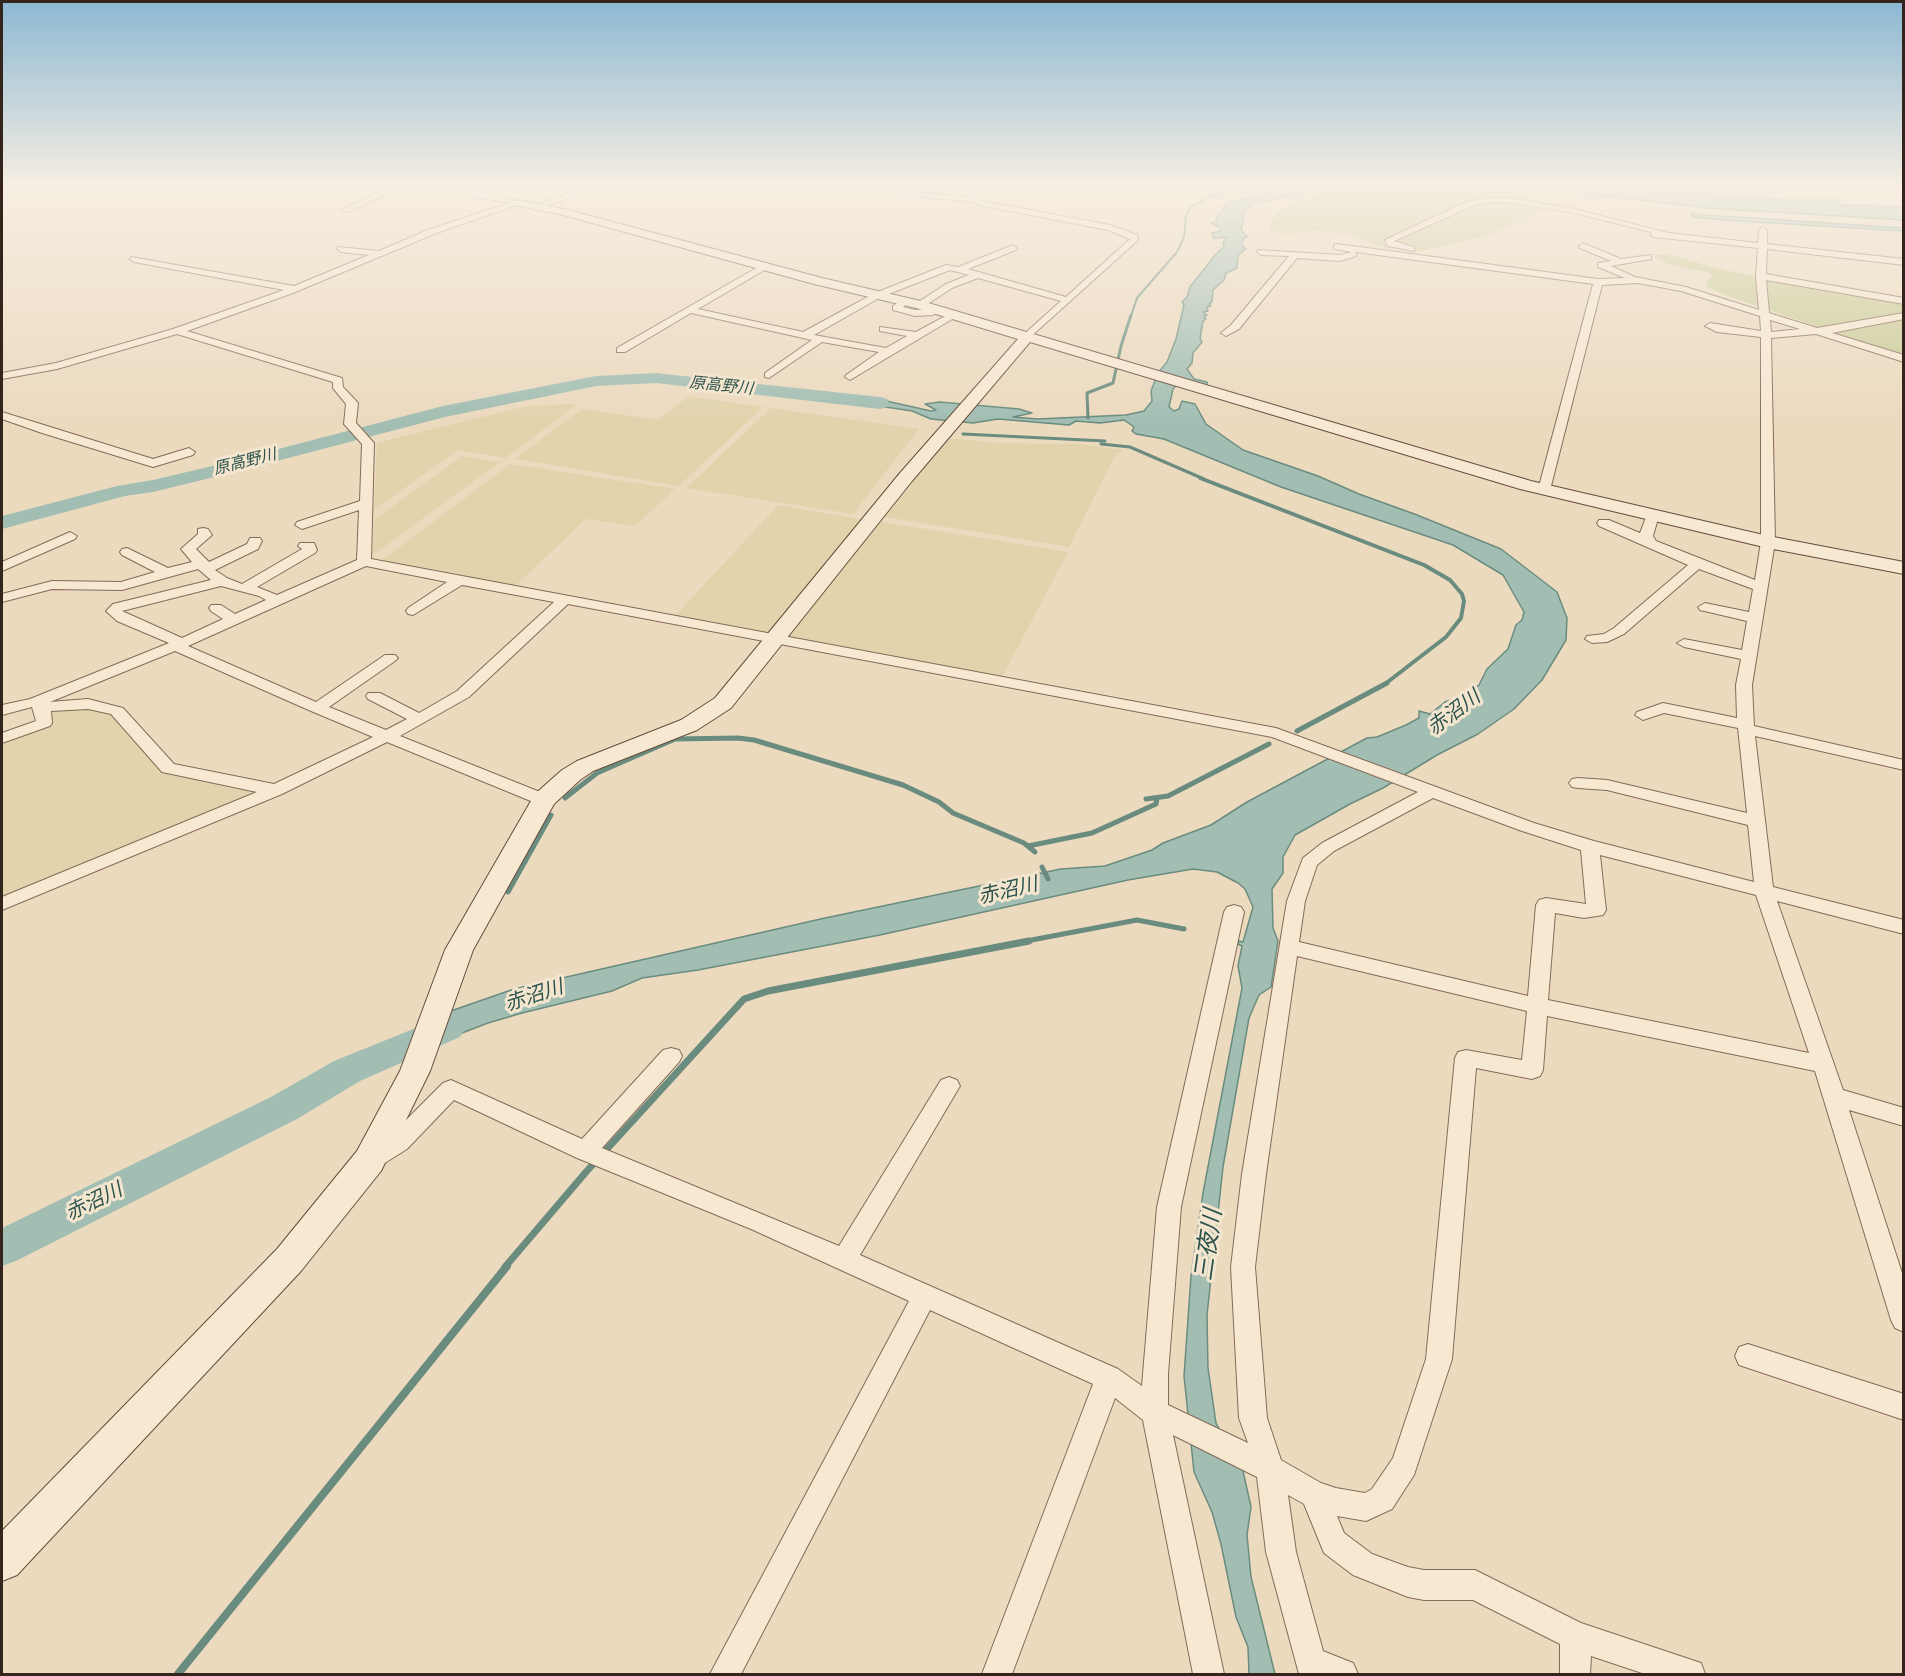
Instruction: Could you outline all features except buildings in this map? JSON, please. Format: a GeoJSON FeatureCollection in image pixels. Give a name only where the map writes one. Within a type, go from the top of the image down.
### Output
{"type":"FeatureCollection","features":[{"type":"Feature","properties":{"kind":"street"},"geometry":{"type":"LineString","coordinates":[[162,264],[294,289]]}},
{"type":"Feature","properties":{"kind":"street"},"geometry":{"type":"LineString","coordinates":[[2,376],[57,366],[177,331],[294,289],[353,264]]}},
{"type":"Feature","properties":{"kind":"street"},"geometry":{"type":"LineString","coordinates":[[758,264],[939,310],[1544,490],[1768,542],[1904,568]]}},
{"type":"Feature","properties":{"kind":"street"},"geometry":{"type":"LineString","coordinates":[[958,270],[972,264]]}},
{"type":"Feature","properties":{"kind":"street"},"geometry":{"type":"LineString","coordinates":[[2,1560],[289,1260],[369,1161],[415,1071],[459,950],[544,800],[585,766],[689,725],[711,712],[739,686],[871,518],[972,398],[1027,337],[1108,264]]}},
{"type":"Feature","properties":{"kind":"street"},"geometry":{"type":"LineString","coordinates":[[1226,333],[1235,327],[1287,264]]}},
{"type":"Feature","properties":{"kind":"street"},"geometry":{"type":"LineString","coordinates":[[1463,264],[1598,282],[1638,280]]}},
{"type":"Feature","properties":{"kind":"street"},"geometry":{"type":"LineString","coordinates":[[1605,264],[1601,265],[1638,280],[1683,289],[1904,359]]}},
{"type":"Feature","properties":{"kind":"street"},"geometry":{"type":"LineString","coordinates":[[1762,264],[1766,339],[1768,542],[1744,685],[1746,727],[1764,891],[1834,1096],[1904,1320]]}},
{"type":"Feature","properties":{"kind":"street"},"geometry":{"type":"LineString","coordinates":[[621,350],[765,266]]}},
{"type":"Feature","properties":{"kind":"street"},"geometry":{"type":"LineString","coordinates":[[804,336],[878,295],[949,267],[1067,300]]}},
{"type":"Feature","properties":{"kind":"street"},"geometry":{"type":"LineString","coordinates":[[320,268],[337,271]]}},
{"type":"Feature","properties":{"kind":"street"},"geometry":{"type":"LineString","coordinates":[[920,305],[949,286],[978,275]]}},
{"type":"Feature","properties":{"kind":"street"},"geometry":{"type":"LineString","coordinates":[[1761,276],[1904,301]]}},
{"type":"Feature","properties":{"kind":"street"},"geometry":{"type":"LineString","coordinates":[[1544,490],[1598,282]]}},
{"type":"Feature","properties":{"kind":"street"},"geometry":{"type":"LineString","coordinates":[[905,301],[896,308],[915,313],[939,310]]}},
{"type":"Feature","properties":{"kind":"street"},"geometry":{"type":"LineString","coordinates":[[689,310],[804,336],[888,351]]}},
{"type":"Feature","properties":{"kind":"street"},"geometry":{"type":"LineString","coordinates":[[850,377],[888,351],[954,315]]}},
{"type":"Feature","properties":{"kind":"street"},"geometry":{"type":"LineString","coordinates":[[1710,331],[1766,339],[1904,316]]}},
{"type":"Feature","properties":{"kind":"street"},"geometry":{"type":"LineString","coordinates":[[884,329],[916,335]]}},
{"type":"Feature","properties":{"kind":"street"},"geometry":{"type":"LineString","coordinates":[[177,331],[338,380],[338,388],[352,403],[350,424],[368,443],[364,562]]}},
{"type":"Feature","properties":{"kind":"street"},"geometry":{"type":"LineString","coordinates":[[769,375],[820,339]]}},
{"type":"Feature","properties":{"kind":"street"},"geometry":{"type":"LineString","coordinates":[[2,415],[46,431],[153,463],[189,452]]}},
{"type":"Feature","properties":{"kind":"street"},"geometry":{"type":"LineString","coordinates":[[302,525],[366,503]]}},
{"type":"Feature","properties":{"kind":"street"},"geometry":{"type":"LineString","coordinates":[[1649,542],[1653,515]]}},
{"type":"Feature","properties":{"kind":"street"},"geometry":{"type":"LineString","coordinates":[[1604,524],[1697,564],[1760,587]]}},
{"type":"Feature","properties":{"kind":"street"},"geometry":{"type":"LineString","coordinates":[[203,532],[205,535],[188,549],[205,567],[222,580],[244,589],[264,592],[278,601]]}},
{"type":"Feature","properties":{"kind":"street"},"geometry":{"type":"LineString","coordinates":[[2,567],[70,536]]}},
{"type":"Feature","properties":{"kind":"street"},"geometry":{"type":"LineString","coordinates":[[2,598],[52,585],[122,586],[185,567],[205,567],[253,546],[255,541]]}},
{"type":"Feature","properties":{"kind":"street"},"geometry":{"type":"LineString","coordinates":[[1633,550],[1649,542]]}},
{"type":"Feature","properties":{"kind":"street"},"geometry":{"type":"LineString","coordinates":[[244,589],[310,550],[309,546],[305,546]]}},
{"type":"Feature","properties":{"kind":"street"},"geometry":{"type":"LineString","coordinates":[[127,552],[166,573]]}},
{"type":"Feature","properties":{"kind":"street"},"geometry":{"type":"LineString","coordinates":[[39,704],[179,645],[364,562],[1258,729],[1310,745],[1528,827],[1590,846],[1904,927]]}},
{"type":"Feature","properties":{"kind":"street"},"geometry":{"type":"LineString","coordinates":[[1592,639],[1607,638],[1619,631],[1697,564]]}},
{"type":"Feature","properties":{"kind":"street"},"geometry":{"type":"LineString","coordinates":[[222,580],[203,587],[118,607],[113,611],[122,618],[317,708],[544,800]]}},
{"type":"Feature","properties":{"kind":"street"},"geometry":{"type":"LineString","coordinates":[[413,611],[458,581]]}},
{"type":"Feature","properties":{"kind":"street"},"geometry":{"type":"LineString","coordinates":[[2,904],[276,790],[419,719],[462,694],[563,601]]}},
{"type":"Feature","properties":{"kind":"street"},"geometry":{"type":"LineString","coordinates":[[1705,607],[1755,618]]}},
{"type":"Feature","properties":{"kind":"street"},"geometry":{"type":"LineString","coordinates":[[216,608],[235,620]]}},
{"type":"Feature","properties":{"kind":"street"},"geometry":{"type":"LineString","coordinates":[[1683,643],[1749,656]]}},
{"type":"Feature","properties":{"kind":"street"},"geometry":{"type":"LineString","coordinates":[[317,708],[390,658]]}},
{"type":"Feature","properties":{"kind":"street"},"geometry":{"type":"LineString","coordinates":[[374,696],[419,719]]}},
{"type":"Feature","properties":{"kind":"street"},"geometry":{"type":"LineString","coordinates":[[2,738],[44,723],[39,704]]}},
{"type":"Feature","properties":{"kind":"street"},"geometry":{"type":"LineString","coordinates":[[2,710],[39,704],[88,704],[117,711],[168,768],[276,790]]}},
{"type":"Feature","properties":{"kind":"street"},"geometry":{"type":"LineString","coordinates":[[1643,715],[1663,708],[1904,765]]}},
{"type":"Feature","properties":{"kind":"street"},"geometry":{"type":"LineString","coordinates":[[1578,783],[1607,785],[1756,821]]}},
{"type":"Feature","properties":{"kind":"street"},"geometry":{"type":"LineString","coordinates":[[1342,1674],[1312,1668],[1281,1552],[1270,1469],[1253,1418],[1243,1267],[1254,1174],[1296,901],[1309,862],[1328,847],[1431,792]]}},
{"type":"Feature","properties":{"kind":"street"},"geometry":{"type":"LineString","coordinates":[[369,1161],[399,1142],[451,1089],[592,1154],[844,1260],[1109,1378],[1155,1412],[1270,1469],[1314,1494],[1336,1502],[1366,1507],[1382,1499],[1404,1465],[1439,1359],[1466,1058],[1532,1070],[1546,905],[1584,911],[1596,910],[1590,846]]}},
{"type":"Feature","properties":{"kind":"street"},"geometry":{"type":"LineString","coordinates":[[1208,1674],[1155,1412],[1155,1374],[1169,1207],[1234,912]]}},
{"type":"Feature","properties":{"kind":"street"},"geometry":{"type":"LineString","coordinates":[[1289,947],[1538,1006],[1823,1064]]}},
{"type":"Feature","properties":{"kind":"street"},"geometry":{"type":"LineString","coordinates":[[592,1154],[671,1056]]}},
{"type":"Feature","properties":{"kind":"street"},"geometry":{"type":"LineString","coordinates":[[844,1260],[949,1086]]}},
{"type":"Feature","properties":{"kind":"street"},"geometry":{"type":"LineString","coordinates":[[1834,1096],[1904,1117]]}},
{"type":"Feature","properties":{"kind":"street"},"geometry":{"type":"LineString","coordinates":[[725,1674],[925,1296]]}},
{"type":"Feature","properties":{"kind":"street"},"geometry":{"type":"LineString","coordinates":[[1748,1356],[1904,1407]]}},
{"type":"Feature","properties":{"kind":"street"},"geometry":{"type":"LineString","coordinates":[[997,1674],[1109,1378]]}},
{"type":"Feature","properties":{"kind":"street"},"geometry":{"type":"LineString","coordinates":[[1314,1494],[1334,1543],[1363,1565],[1424,1586],[1475,1585],[1576,1636],[1690,1674]]}},
{"type":"Feature","properties":{"kind":"street"},"geometry":{"type":"LineString","coordinates":[[1575,1674],[1576,1636]]}},
{"type":"Feature","properties":{"kind":"shaded area"},"geometry":{"type":"Polygon","coordinates":[[[688,396],[763,407],[679,486],[515,459],[582,409],[659,420],[688,396]]]}},
{"type":"Feature","properties":{"kind":"shaded area"},"geometry":{"type":"Polygon","coordinates":[[[576,405],[506,458],[458,450],[374,510],[377,443],[527,406],[576,405]]]}},
{"type":"Feature","properties":{"kind":"shaded area"},"geometry":{"type":"Polygon","coordinates":[[[771,408],[919,429],[853,514],[686,488],[771,408]]]}},
{"type":"Feature","properties":{"kind":"shaded area"},"geometry":{"type":"Polygon","coordinates":[[[949,438],[996,443],[1080,444],[1122,450],[1115,456],[1069,547],[885,517],[949,438]]]}},
{"type":"Feature","properties":{"kind":"shaded area"},"geometry":{"type":"Polygon","coordinates":[[[462,456],[500,462],[373,555],[374,520],[462,456]]]}},
{"type":"Feature","properties":{"kind":"shaded area"},"geometry":{"type":"Polygon","coordinates":[[[510,464],[675,489],[635,526],[586,519],[514,587],[381,561],[510,464]]]}},
{"type":"Feature","properties":{"kind":"shaded area"},"geometry":{"type":"Polygon","coordinates":[[[778,505],[866,520],[773,638],[672,619],[778,505]]]}},
{"type":"Feature","properties":{"kind":"shaded area"},"geometry":{"type":"Polygon","coordinates":[[[876,521],[1068,552],[1001,679],[785,640],[876,521]]]}},
{"type":"Feature","properties":{"kind":"shaded area"},"geometry":{"type":"Polygon","coordinates":[[[47,708],[88,708],[112,714],[163,773],[261,792],[2,899],[2,740],[47,724],[47,708]]]}},
{"type":"Feature","properties":{"kind":"green space"},"geometry":{"type":"Polygon","coordinates":[[[1670,264],[1704,264],[1733,272],[1876,297],[1903,305],[1903,354],[1867,344],[1728,296],[1707,287],[1707,281],[1713,276],[1709,273],[1670,264]]]}},
{"type":"Feature","properties":{"kind":"water","name":"三夜川"},"geometry":{"type":"Polygon","coordinates":[[[1208,264],[1237,264],[1237,268],[1226,273],[1224,280],[1213,290],[1212,302],[1209,304],[1211,306],[1207,307],[1208,311],[1203,312],[1207,315],[1204,316],[1206,319],[1203,321],[1200,338],[1202,342],[1193,353],[1192,363],[1187,369],[1194,379],[1207,382],[1207,387],[1176,386],[1173,389],[1169,407],[1174,411],[1179,409],[1182,401],[1195,404],[1206,424],[1243,450],[1318,476],[1501,549],[1557,592],[1567,618],[1566,640],[1542,680],[1514,709],[1478,734],[1295,835],[1283,857],[1283,873],[1272,889],[1273,928],[1278,941],[1271,987],[1259,995],[1249,1018],[1223,1167],[1207,1315],[1208,1368],[1216,1423],[1243,1471],[1251,1507],[1247,1535],[1251,1577],[1275,1674],[1249,1674],[1248,1647],[1236,1617],[1221,1544],[1212,1512],[1194,1472],[1184,1376],[1191,1276],[1203,1193],[1242,988],[1238,966],[1242,946],[1238,944],[1239,941],[1243,942],[1253,907],[1245,889],[1238,883],[1217,872],[1193,869],[1128,880],[880,935],[698,970],[642,978],[612,991],[488,1023],[462,1033],[432,1049],[445,1013],[514,989],[825,918],[1061,869],[1105,866],[1152,850],[1163,843],[1211,825],[1247,802],[1367,738],[1377,737],[1406,725],[1419,718],[1419,711],[1430,714],[1445,702],[1464,695],[1479,685],[1487,669],[1508,649],[1516,625],[1522,620],[1524,612],[1503,575],[1453,545],[1281,487],[1164,439],[1136,434],[1132,431],[1134,427],[1124,420],[1100,423],[1076,421],[1069,425],[998,419],[973,423],[931,419],[912,411],[826,398],[882,400],[931,411],[936,410],[925,404],[940,402],[1019,409],[1032,413],[1013,417],[1038,419],[1126,415],[1144,411],[1152,401],[1151,391],[1158,373],[1167,362],[1176,339],[1184,305],[1182,302],[1187,297],[1190,287],[1208,264]]]}},
{"type":"Feature","properties":{"kind":"waterway"},"geometry":{"type":"LineString","coordinates":[[1131,316],[1137,298],[1166,264]]}},
{"type":"Feature","properties":{"kind":"waterway"},"geometry":{"type":"LineString","coordinates":[[1088,418],[1087,393],[1113,383],[1131,315]]}},
{"type":"Feature","properties":{"kind":"waterway","name":"原高野川"},"geometry":{"type":"LineString","coordinates":[[2,523],[124,490],[153,486],[224,469],[443,412],[596,381],[656,378],[880,403]]}},
{"type":"Feature","properties":{"kind":"waterway"},"geometry":{"type":"LineString","coordinates":[[963,434],[1105,441]]}},
{"type":"Feature","properties":{"kind":"waterway"},"geometry":{"type":"LineString","coordinates":[[1101,444],[1130,447],[1204,479]]}},
{"type":"Feature","properties":{"kind":"waterway"},"geometry":{"type":"LineString","coordinates":[[1200,478],[1424,565],[1450,580],[1462,594],[1464,601],[1461,618],[1446,637],[1385,684]]}},
{"type":"Feature","properties":{"kind":"waterway"},"geometry":{"type":"LineString","coordinates":[[1297,731],[1387,683]]}},
{"type":"Feature","properties":{"kind":"waterway"},"geometry":{"type":"LineString","coordinates":[[565,798],[597,773],[675,739],[738,738],[754,740],[903,785],[939,802],[953,813],[1024,843],[1035,852]]}},
{"type":"Feature","properties":{"kind":"waterway"},"geometry":{"type":"LineString","coordinates":[[1146,799],[1168,796],[1269,744]]}},
{"type":"Feature","properties":{"kind":"waterway"},"geometry":{"type":"LineString","coordinates":[[1028,846],[1092,833],[1156,804],[1157,798]]}},
{"type":"Feature","properties":{"kind":"waterway"},"geometry":{"type":"LineString","coordinates":[[508,892],[551,815]]}},
{"type":"Feature","properties":{"kind":"waterway"},"geometry":{"type":"LineString","coordinates":[[1042,867],[1048,879]]}},
{"type":"Feature","properties":{"kind":"waterway"},"geometry":{"type":"LineString","coordinates":[[1021,942],[1137,920],[1184,929]]}},
{"type":"Feature","properties":{"kind":"waterway"},"geometry":{"type":"LineString","coordinates":[[505,1267],[586,1172],[744,999],[768,991],[1029,941]]}},
{"type":"Feature","properties":{"kind":"waterway","name":"赤沼川"},"geometry":{"type":"LineString","coordinates":[[2,1248],[284,1108],[347,1071],[448,1028]]}},
{"type":"Feature","properties":{"kind":"waterway"},"geometry":{"type":"LineString","coordinates":[[178,1674],[507,1266]]}}]}
